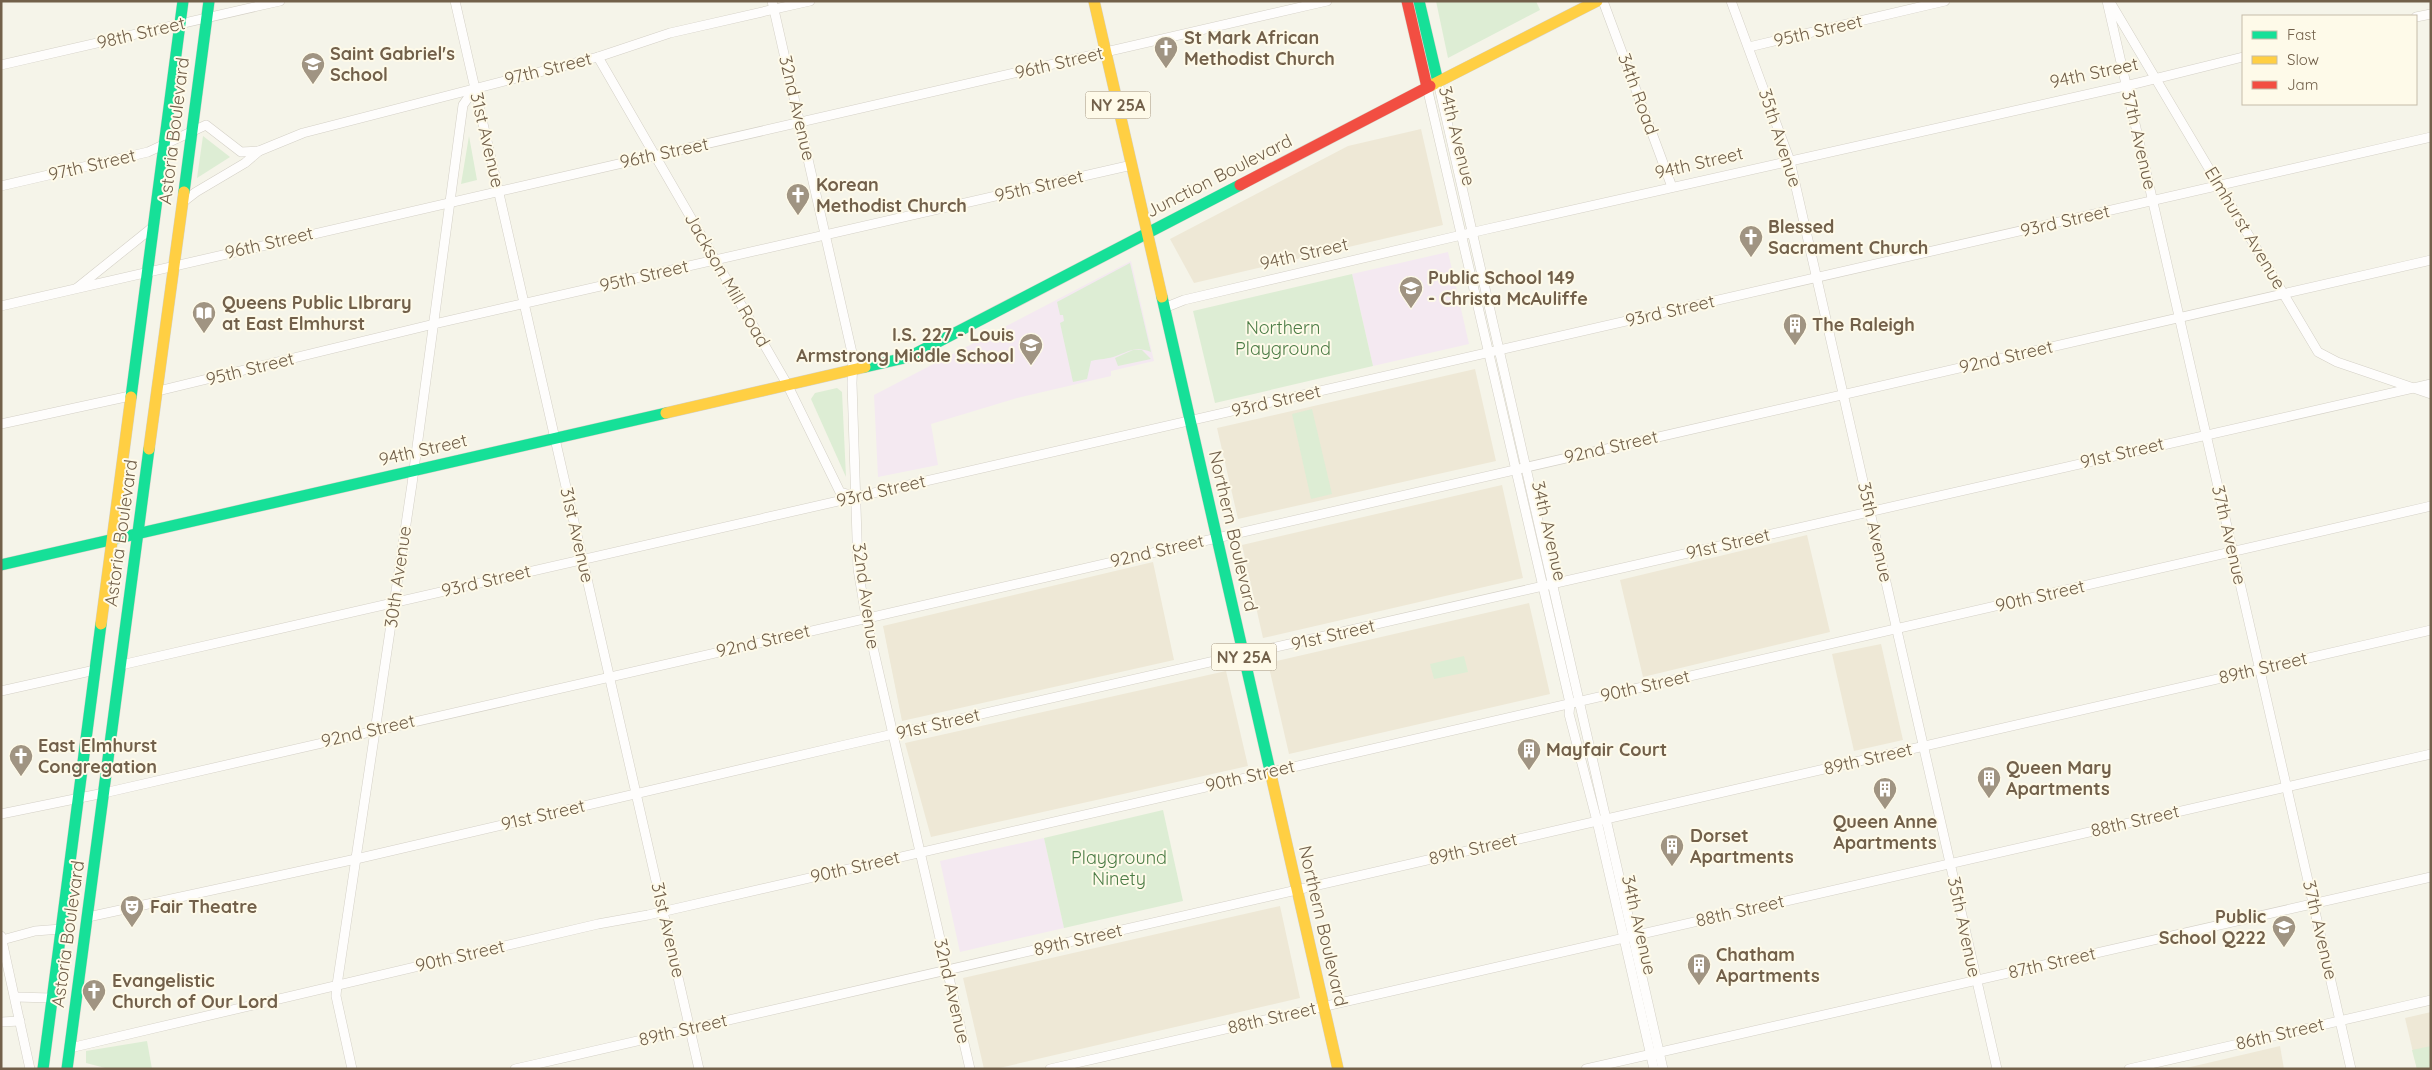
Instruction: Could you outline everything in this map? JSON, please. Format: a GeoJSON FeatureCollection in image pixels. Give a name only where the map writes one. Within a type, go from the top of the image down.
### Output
{"type":"FeatureCollection","features":[{"type":"Feature","properties":{"kind":"main road","name":"Astoria Boulevard"},"geometry":{"type":"LineString","coordinates":[[43,1069],[110,541],[183,1]]}},
{"type":"Feature","properties":{"kind":"main road","name":"Astoria Boulevard"},"geometry":{"type":"LineString","coordinates":[[67,1069],[140,534],[209,1]]}},
{"type":"Feature","properties":{"kind":"main road","name":"Northern Boulevard"},"geometry":{"type":"LineString","coordinates":[[1094,1],[1338,1069]]}},
{"type":"Feature","properties":{"kind":"main road","name":"34th Avenue"},"geometry":{"type":"LineString","coordinates":[[1407,1],[1432,85]]}},
{"type":"Feature","properties":{"kind":"main road","name":"34th Avenue"},"geometry":{"type":"LineString","coordinates":[[1419,1],[1432,85]]}},
{"type":"Feature","properties":{"kind":"main road","name":"Junction Boulevard"},"geometry":{"type":"LineString","coordinates":[[853,370],[909,357],[1147,232],[1597,1]]}},
{"type":"Feature","properties":{"kind":"main road","name":"94th Street"},"geometry":{"type":"LineString","coordinates":[[1,565],[853,370]]}},
{"type":"Feature","properties":{"kind":"street","name":"98th Street"},"geometry":{"type":"LineString","coordinates":[[1,65],[280,1]]}},
{"type":"Feature","properties":{"kind":"street","name":"31st Avenue"},"geometry":{"type":"LineString","coordinates":[[455,1],[699,1069]]}},
{"type":"Feature","properties":{"kind":"street","name":"97th Street"},"geometry":{"type":"LineString","coordinates":[[1,186],[148,152],[206,125],[241,152],[259,151],[303,133],[598,57],[670,33],[773,5],[810,1]]}},
{"type":"Feature","properties":{"kind":"street","name":"96th Street"},"geometry":{"type":"LineString","coordinates":[[1,306],[1328,1]]}},
{"type":"Feature","properties":{"kind":"street","name":"34th Road"},"geometry":{"type":"LineString","coordinates":[[1603,1],[1672,187]]}},
{"type":"Feature","properties":{"kind":"street","name":"35th Avenue"},"geometry":{"type":"LineString","coordinates":[[1731,1],[1790,160],[1997,1069]]}},
{"type":"Feature","properties":{"kind":"street","name":"95th Street"},"geometry":{"type":"LineString","coordinates":[[1749,47],[1945,1]]}},
{"type":"Feature","properties":{"kind":"street","name":"Elmhurst Avenue"},"geometry":{"type":"LineString","coordinates":[[2108,1],[2156,78],[2318,352],[2337,362],[2431,394]]}},
{"type":"Feature","properties":{"kind":"street","name":"37th Avenue"},"geometry":{"type":"LineString","coordinates":[[2108,1],[2351,1069]]}},
{"type":"Feature","properties":{"kind":"street","name":"32nd Avenue"},"geometry":{"type":"LineString","coordinates":[[773,5],[854,357],[858,569],[866,617],[970,1069]]}},
{"type":"Feature","properties":{"kind":"street"},"geometry":{"type":"LineString","coordinates":[[2417,18],[2431,14]]}},
{"type":"Feature","properties":{"kind":"street","name":"Jackson Mill Road"},"geometry":{"type":"LineString","coordinates":[[598,57],[787,384],[840,492],[857,497]]}},
{"type":"Feature","properties":{"kind":"street","name":"94th Street"},"geometry":{"type":"LineString","coordinates":[[1164,308],[1184,300],[1467,233],[2242,57]]}},
{"type":"Feature","properties":{"kind":"street","name":"34th Avenue"},"geometry":{"type":"LineString","coordinates":[[1432,85],[1655,1053],[1663,1069]]}},
{"type":"Feature","properties":{"kind":"street","name":"30th Avenue"},"geometry":{"type":"LineString","coordinates":[[352,1069],[336,996],[337,985],[395,602],[463,105],[475,88]]}},
{"type":"Feature","properties":{"kind":"street","name":"93rd Street"},"geometry":{"type":"LineString","coordinates":[[121,665],[2431,137]]}},
{"type":"Feature","properties":{"kind":"street","name":"97th Street"},"geometry":{"type":"LineString","coordinates":[[183,202],[196,192],[246,163],[259,151]]}},
{"type":"Feature","properties":{"kind":"street","name":"95th Street"},"geometry":{"type":"LineString","coordinates":[[158,391],[434,324],[1132,165]]}},
{"type":"Feature","properties":{"kind":"street"},"geometry":{"type":"LineString","coordinates":[[76,289],[152,226]]}},
{"type":"Feature","properties":{"kind":"street","name":"92nd Street"},"geometry":{"type":"LineString","coordinates":[[1,814],[104,793],[376,729],[2431,260]]}},
{"type":"Feature","properties":{"kind":"street","name":"91st Street"},"geometry":{"type":"LineString","coordinates":[[88,917],[356,859],[893,734],[2431,384]]}},
{"type":"Feature","properties":{"kind":"street"},"geometry":{"type":"LineString","coordinates":[[1,424],[130,396]]}},
{"type":"Feature","properties":{"kind":"street","name":"90th Street"},"geometry":{"type":"LineString","coordinates":[[70,1048],[663,910],[2431,506]]}},
{"type":"Feature","properties":{"kind":"street","name":"89th Street"},"geometry":{"type":"LineString","coordinates":[[515,1069],[2431,630]]}},
{"type":"Feature","properties":{"kind":"street"},"geometry":{"type":"LineString","coordinates":[[1,691],[95,670]]}},
{"type":"Feature","properties":{"kind":"street","name":"88th Street"},"geometry":{"type":"LineString","coordinates":[[1050,1069],[2431,754]]}},
{"type":"Feature","properties":{"kind":"street","name":"87th Street"},"geometry":{"type":"LineString","coordinates":[[1586,1069],[2431,876]]}},
{"type":"Feature","properties":{"kind":"street"},"geometry":{"type":"LineString","coordinates":[[30,1069],[2,938],[61,929]]}},
{"type":"Feature","properties":{"kind":"street"},"geometry":{"type":"LineString","coordinates":[[15,996],[52,998]]}},
{"type":"Feature","properties":{"kind":"street","name":"86th Street"},"geometry":{"type":"LineString","coordinates":[[2129,1069],[2431,1000]]}},
{"type":"Feature","properties":{"kind":"street"},"geometry":{"type":"LineString","coordinates":[[1,1022],[20,1021]]}},
{"type":"Feature","properties":{"kind":"street","name":"34th Avenue"},"geometry":{"type":"LineString","coordinates":[[1654,1069],[1655,1053]]}},
{"type":"Feature","properties":{"kind":"shaded area"},"geometry":{"type":"Polygon","coordinates":[[[1421,129],[1443,225],[1194,283],[1170,239],[1348,146],[1421,129]]]}},
{"type":"Feature","properties":{"kind":"shaded area","name":"Public School 149 - Christa McAuliffe"},"geometry":{"type":"Polygon","coordinates":[[[1448,252],[1469,344],[1373,366],[1352,274],[1448,252]]]}},
{"type":"Feature","properties":{"kind":"shaded area","name":"I.S. 227 - Louis Armstrong Middle School"},"geometry":{"type":"Polygon","coordinates":[[[1131,261],[1154,361],[1111,371],[1111,376],[1017,398],[931,424],[938,465],[878,477],[874,395],[1131,261]]]}},
{"type":"Feature","properties":{"kind":"shaded area"},"geometry":{"type":"Polygon","coordinates":[[[1475,369],[1496,461],[1238,519],[1217,428],[1475,369]]]}},
{"type":"Feature","properties":{"kind":"shaded area"},"geometry":{"type":"Polygon","coordinates":[[[1502,485],[1523,578],[1263,638],[1242,545],[1502,485]]]}},
{"type":"Feature","properties":{"kind":"shaded area"},"geometry":{"type":"Polygon","coordinates":[[[1807,535],[1830,632],[1643,677],[1620,580],[1807,535]]]}},
{"type":"Feature","properties":{"kind":"shaded area"},"geometry":{"type":"Polygon","coordinates":[[[1153,562],[1174,660],[902,721],[883,626],[1153,562]]]}},
{"type":"Feature","properties":{"kind":"shaded area"},"geometry":{"type":"Polygon","coordinates":[[[1529,603],[1550,694],[1289,754],[1268,663],[1529,603]]]}},
{"type":"Feature","properties":{"kind":"shaded area"},"geometry":{"type":"Polygon","coordinates":[[[1881,644],[1903,740],[1854,751],[1832,654],[1881,644]]]}},
{"type":"Feature","properties":{"kind":"shaded area"},"geometry":{"type":"Polygon","coordinates":[[[1226,671],[1248,766],[931,837],[905,743],[1226,671]]]}},
{"type":"Feature","properties":{"kind":"shaded area"},"geometry":{"type":"Polygon","coordinates":[[[1044,838],[1064,928],[960,952],[940,861],[1044,838]]]}},
{"type":"Feature","properties":{"kind":"shaded area"},"geometry":{"type":"Polygon","coordinates":[[[1280,906],[1300,998],[995,1069],[984,1069],[963,978],[1280,906]]]}},
{"type":"Feature","properties":{"kind":"shaded area"},"geometry":{"type":"Polygon","coordinates":[[[2431,1012],[2431,1069],[2417,1069],[2405,1018],[2431,1012]]]}},
{"type":"Feature","properties":{"kind":"shaded area"},"geometry":{"type":"Polygon","coordinates":[[[2280,1046],[2284,1069],[2182,1069],[2280,1046]]]}},
{"type":"Feature","properties":{"kind":"green space"},"geometry":{"type":"Polygon","coordinates":[[[1436,1],[1536,1],[1540,10],[1448,58],[1436,1]]]}},
{"type":"Feature","properties":{"kind":"green space"},"geometry":{"type":"Polygon","coordinates":[[[203,136],[230,157],[197,178],[203,136]]]}},
{"type":"Feature","properties":{"kind":"green space"},"geometry":{"type":"Polygon","coordinates":[[[469,136],[477,180],[461,184],[469,136]]]}},
{"type":"Feature","properties":{"kind":"green space"},"geometry":{"type":"Polygon","coordinates":[[[1130,263],[1151,352],[1141,349],[1133,350],[1113,357],[1091,361],[1087,379],[1073,382],[1060,323],[1064,321],[1063,315],[1060,315],[1057,302],[1130,263]]]}},
{"type":"Feature","properties":{"kind":"green space","name":"Northern Playground"},"geometry":{"type":"Polygon","coordinates":[[[1352,274],[1373,366],[1215,403],[1193,311],[1352,274]]]}},
{"type":"Feature","properties":{"kind":"green space"},"geometry":{"type":"Polygon","coordinates":[[[1133,350],[1142,350],[1151,359],[1118,366],[1115,358],[1133,350]]]}},
{"type":"Feature","properties":{"kind":"green space"},"geometry":{"type":"Polygon","coordinates":[[[837,388],[842,392],[846,477],[811,399],[815,393],[837,388]]]}},
{"type":"Feature","properties":{"kind":"green space"},"geometry":{"type":"Polygon","coordinates":[[[1312,409],[1332,494],[1311,499],[1292,414],[1312,409]]]}},
{"type":"Feature","properties":{"kind":"green space"},"geometry":{"type":"Polygon","coordinates":[[[1464,656],[1468,672],[1434,679],[1430,664],[1464,656]]]}},
{"type":"Feature","properties":{"kind":"green space","name":"Playground Ninety"},"geometry":{"type":"Polygon","coordinates":[[[1163,810],[1183,901],[1064,928],[1044,838],[1163,810]]]}},
{"type":"Feature","properties":{"kind":"green space"},"geometry":{"type":"Polygon","coordinates":[[[147,1041],[152,1069],[109,1069],[86,1063],[86,1051],[147,1041]]]}},
{"type":"Feature","properties":{"kind":"green space"},"geometry":{"type":"Polygon","coordinates":[[[2431,1046],[2431,1069],[2417,1069],[2412,1050],[2431,1046]]]}},
{"type":"Feature","properties":{"kind":"traffic: fast"},"geometry":{"type":"LineString","coordinates":[[131,397],[183,1]]}},
{"type":"Feature","properties":{"kind":"traffic: fast"},"geometry":{"type":"LineString","coordinates":[[184,192],[209,1]]}},
{"type":"Feature","properties":{"kind":"traffic: fast"},"geometry":{"type":"LineString","coordinates":[[1419,1],[1438,82]]}},
{"type":"Feature","properties":{"kind":"traffic: fast"},"geometry":{"type":"LineString","coordinates":[[865,367],[909,357],[1240,185]]}},
{"type":"Feature","properties":{"kind":"traffic: fast"},"geometry":{"type":"LineString","coordinates":[[1162,297],[1271,775]]}},
{"type":"Feature","properties":{"kind":"traffic: fast"},"geometry":{"type":"LineString","coordinates":[[1,565],[666,413]]}},
{"type":"Feature","properties":{"kind":"traffic: fast"},"geometry":{"type":"LineString","coordinates":[[67,1069],[149,449]]}},
{"type":"Feature","properties":{"kind":"traffic: fast"},"geometry":{"type":"LineString","coordinates":[[43,1069],[101,624]]}},
{"type":"Feature","properties":{"kind":"traffic: slow"},"geometry":{"type":"LineString","coordinates":[[1094,1],[1162,297]]}},
{"type":"Feature","properties":{"kind":"traffic: slow"},"geometry":{"type":"LineString","coordinates":[[1430,86],[1597,1]]}},
{"type":"Feature","properties":{"kind":"traffic: slow"},"geometry":{"type":"LineString","coordinates":[[149,449],[184,192]]}},
{"type":"Feature","properties":{"kind":"traffic: slow"},"geometry":{"type":"LineString","coordinates":[[666,413],[865,367]]}},
{"type":"Feature","properties":{"kind":"traffic: slow"},"geometry":{"type":"LineString","coordinates":[[101,624],[131,397]]}},
{"type":"Feature","properties":{"kind":"traffic: slow"},"geometry":{"type":"LineString","coordinates":[[1271,775],[1338,1069]]}},
{"type":"Feature","properties":{"kind":"traffic: jam"},"geometry":{"type":"LineString","coordinates":[[1407,1],[1427,87]]}},
{"type":"Feature","properties":{"kind":"traffic: jam"},"geometry":{"type":"LineString","coordinates":[[1240,185],[1430,86]]}},
{"type":"Feature","properties":{"kind":"place","name":"St Mark African Methodist Church"},"geometry":{"type":"Point","coordinates":[1166,69]}},
{"type":"Feature","properties":{"kind":"place","name":"Saint Gabriel's School"},"geometry":{"type":"Point","coordinates":[313,85]}},
{"type":"Feature","properties":{"kind":"place","name":"Korean Methodist Church"},"geometry":{"type":"Point","coordinates":[798,216]}},
{"type":"Feature","properties":{"kind":"place","name":"Blessed Sacrament Church"},"geometry":{"type":"Point","coordinates":[1751,258]}},
{"type":"Feature","properties":{"kind":"place","name":"Public School 149 - Christa McAuliffe"},"geometry":{"type":"Point","coordinates":[1411,309]}},
{"type":"Feature","properties":{"kind":"place","name":"Queens Public LIbrary at East Elmhurst"},"geometry":{"type":"Point","coordinates":[204,334]}},
{"type":"Feature","properties":{"kind":"place","name":"The Raleigh"},"geometry":{"type":"Point","coordinates":[1795,346]}},
{"type":"Feature","properties":{"kind":"place","name":"I.S. 227 - Louis Armstrong Middle School"},"geometry":{"type":"Point","coordinates":[1031,366]}},
{"type":"Feature","properties":{"kind":"place","name":"Mayfair Court"},"geometry":{"type":"Point","coordinates":[1529,771]}},
{"type":"Feature","properties":{"kind":"place","name":"East Elmhurst Congregation"},"geometry":{"type":"Point","coordinates":[21,777]}},
{"type":"Feature","properties":{"kind":"place","name":"Queen Mary Apartments"},"geometry":{"type":"Point","coordinates":[1989,799]}},
{"type":"Feature","properties":{"kind":"place","name":"Queen Anne Apartments"},"geometry":{"type":"Point","coordinates":[1885,810]}},
{"type":"Feature","properties":{"kind":"place","name":"Dorset Apartments"},"geometry":{"type":"Point","coordinates":[1672,867]}},
{"type":"Feature","properties":{"kind":"place","name":"Fair Theatre"},"geometry":{"type":"Point","coordinates":[132,928]}},
{"type":"Feature","properties":{"kind":"place","name":"Public School Q222"},"geometry":{"type":"Point","coordinates":[2284,948]}},
{"type":"Feature","properties":{"kind":"place","name":"Chatham Apartments"},"geometry":{"type":"Point","coordinates":[1699,986]}},
{"type":"Feature","properties":{"kind":"place","name":"Evangelistic Church of Our Lord"},"geometry":{"type":"Point","coordinates":[94,1012]}}]}
